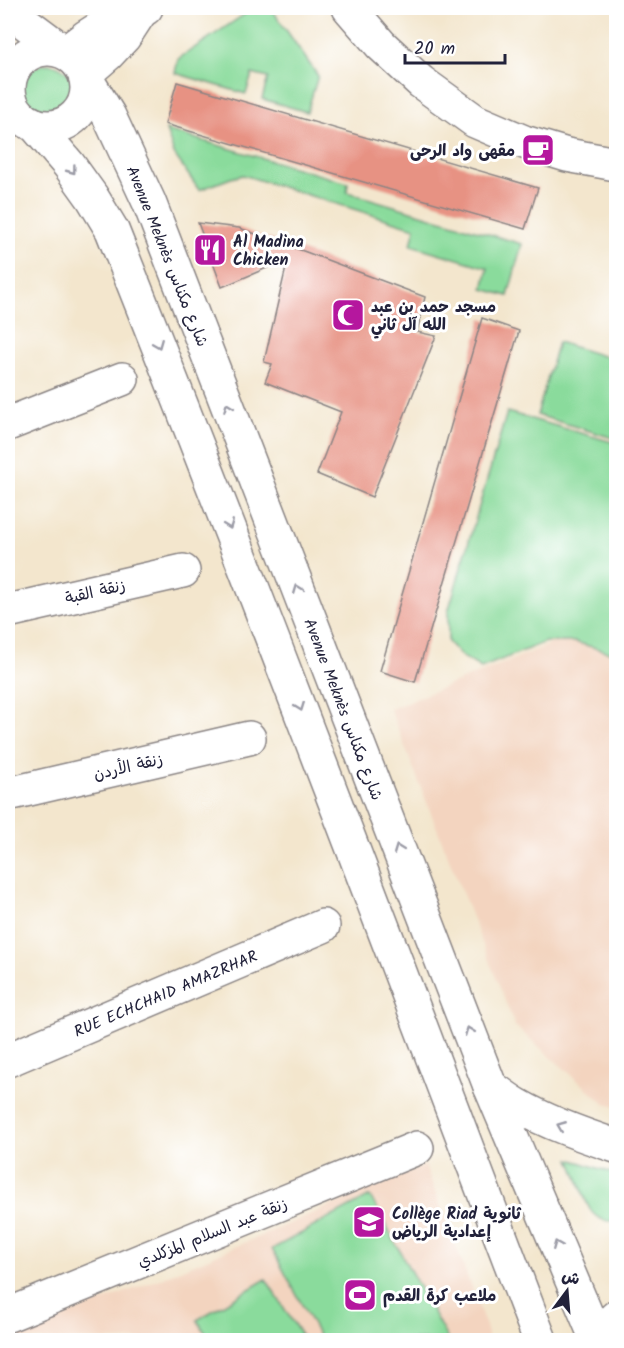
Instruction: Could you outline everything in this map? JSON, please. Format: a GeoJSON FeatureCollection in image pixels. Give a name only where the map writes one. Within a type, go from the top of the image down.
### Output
{"type":"FeatureCollection","features":[{"type":"Feature","properties":{"kind":"street"},"geometry":{"type":"LineString","coordinates":[[349,8],[381,45],[421,82],[475,121],[524,142],[567,155],[616,164]]}},
{"type":"Feature","properties":{"kind":"street"},"geometry":{"type":"LineString","coordinates":[[75,65],[108,54],[124,37],[144,9]]}},
{"type":"Feature","properties":{"kind":"street","name":"Avenue Meknès شارع مكناس"},"geometry":{"type":"LineString","coordinates":[[8,10],[75,65],[109,116],[149,202],[490,1086],[575,1289],[601,1334]]}},
{"type":"Feature","properties":{"kind":"street"},"geometry":{"type":"LineString","coordinates":[[16,111],[45,127],[66,123],[74,117],[86,100],[87,90],[75,65],[52,48],[31,52],[22,58],[10,76],[9,87],[16,111],[69,165],[112,230],[306,723],[536,1332],[575,1289]]}},
{"type":"Feature","properties":{"kind":"street"},"geometry":{"type":"LineString","coordinates":[[8,424],[122,379]]}},
{"type":"Feature","properties":{"kind":"street","name":"زنقة القبة"},"geometry":{"type":"LineString","coordinates":[[8,611],[183,571]]}},
{"type":"Feature","properties":{"kind":"street","name":"زنقة الأردن"},"geometry":{"type":"LineString","coordinates":[[8,794],[249,738]]}},
{"type":"Feature","properties":{"kind":"street","name":"RUE ECHCHAID AMAZRHAR"},"geometry":{"type":"LineString","coordinates":[[8,1060],[323,926]]}},
{"type":"Feature","properties":{"kind":"street"},"geometry":{"type":"LineString","coordinates":[[490,1086],[515,1104],[548,1121],[616,1146]]}},
{"type":"Feature","properties":{"kind":"street","name":"زنقة عبد السلام المزكلدي"},"geometry":{"type":"LineString","coordinates":[[8,1316],[417,1148]]}},
{"type":"Feature","properties":{"kind":"shaded area"},"geometry":{"type":"Polygon","coordinates":[[[616,567],[616,1107],[605,1104],[515,1026],[390,709],[546,646],[616,567]]]}},
{"type":"Feature","properties":{"kind":"shaded area","name":"Collège Riad ثانوية إعدادية الرياض"},"geometry":{"type":"Polygon","coordinates":[[[425,1165],[486,1326],[489,1340],[8,1340],[8,1337],[160,1279],[425,1165]]]}},
{"type":"Feature","properties":{"kind":"green space"},"geometry":{"type":"Polygon","coordinates":[[[254,8],[271,8],[318,76],[307,112],[262,99],[268,78],[252,74],[246,94],[175,73],[178,59],[254,8]]]}},
{"type":"Feature","properties":{"kind":"green space"},"geometry":{"type":"Polygon","coordinates":[[[43,64],[53,64],[66,71],[73,84],[73,94],[66,107],[53,114],[43,114],[34,110],[27,103],[23,94],[23,84],[27,75],[34,68],[43,64]]]}},
{"type":"Feature","properties":{"kind":"green space"},"geometry":{"type":"Polygon","coordinates":[[[166,130],[348,183],[347,192],[522,244],[508,296],[483,289],[488,268],[411,245],[415,228],[243,175],[199,190],[174,154],[166,130]]]}},
{"type":"Feature","properties":{"kind":"green space"},"geometry":{"type":"Polygon","coordinates":[[[558,342],[616,360],[616,439],[537,415],[558,342]]]}},
{"type":"Feature","properties":{"kind":"green space"},"geometry":{"type":"Polygon","coordinates":[[[507,412],[616,443],[616,654],[575,642],[545,642],[481,668],[461,656],[448,642],[448,612],[507,412]]]}},
{"type":"Feature","properties":{"kind":"green space"},"geometry":{"type":"Polygon","coordinates":[[[570,1159],[616,1174],[616,1221],[602,1220],[590,1209],[570,1159]]]}},
{"type":"Feature","properties":{"kind":"green space","name":"ملاعب كرة القدم"},"geometry":{"type":"Polygon","coordinates":[[[370,1196],[448,1340],[321,1340],[272,1249],[370,1196]]]}},
{"type":"Feature","properties":{"kind":"green space"},"geometry":{"type":"Polygon","coordinates":[[[266,1279],[304,1340],[210,1340],[197,1320],[266,1279]]]}},
{"type":"Feature","properties":{"kind":"building"},"geometry":{"type":"Polygon","coordinates":[[[177,82],[538,188],[525,229],[165,124],[177,82]]]}},
{"type":"Feature","properties":{"kind":"building","name":"مسجد حمد بن عبد الله آل ثاني"},"geometry":{"type":"Polygon","coordinates":[[[198,223],[239,228],[425,297],[417,332],[436,336],[372,497],[317,474],[341,412],[265,382],[272,364],[264,362],[288,259],[222,287],[198,223]]]}},
{"type":"Feature","properties":{"kind":"building"},"geometry":{"type":"Polygon","coordinates":[[[482,318],[519,331],[415,682],[380,671],[482,318]]]}},
{"type":"Feature","properties":{"kind":"place","name":"مقهى واد الرحى"},"geometry":{"type":"Point","coordinates":[538,150]}},
{"type":"Feature","properties":{"kind":"place","name":"Al Madina Chicken"},"geometry":{"type":"Point","coordinates":[210,250]}},
{"type":"Feature","properties":{"kind":"place","name":"مسجد حمد بن عبد الله آل ثاني"},"geometry":{"type":"Point","coordinates":[348,315]}},
{"type":"Feature","properties":{"kind":"place","name":"Collège Riad ثانوية إعدادية الرياض"},"geometry":{"type":"Point","coordinates":[369,1222]}},
{"type":"Feature","properties":{"kind":"place","name":"ملاعب كرة القدم"},"geometry":{"type":"Point","coordinates":[360,1295]}}]}
